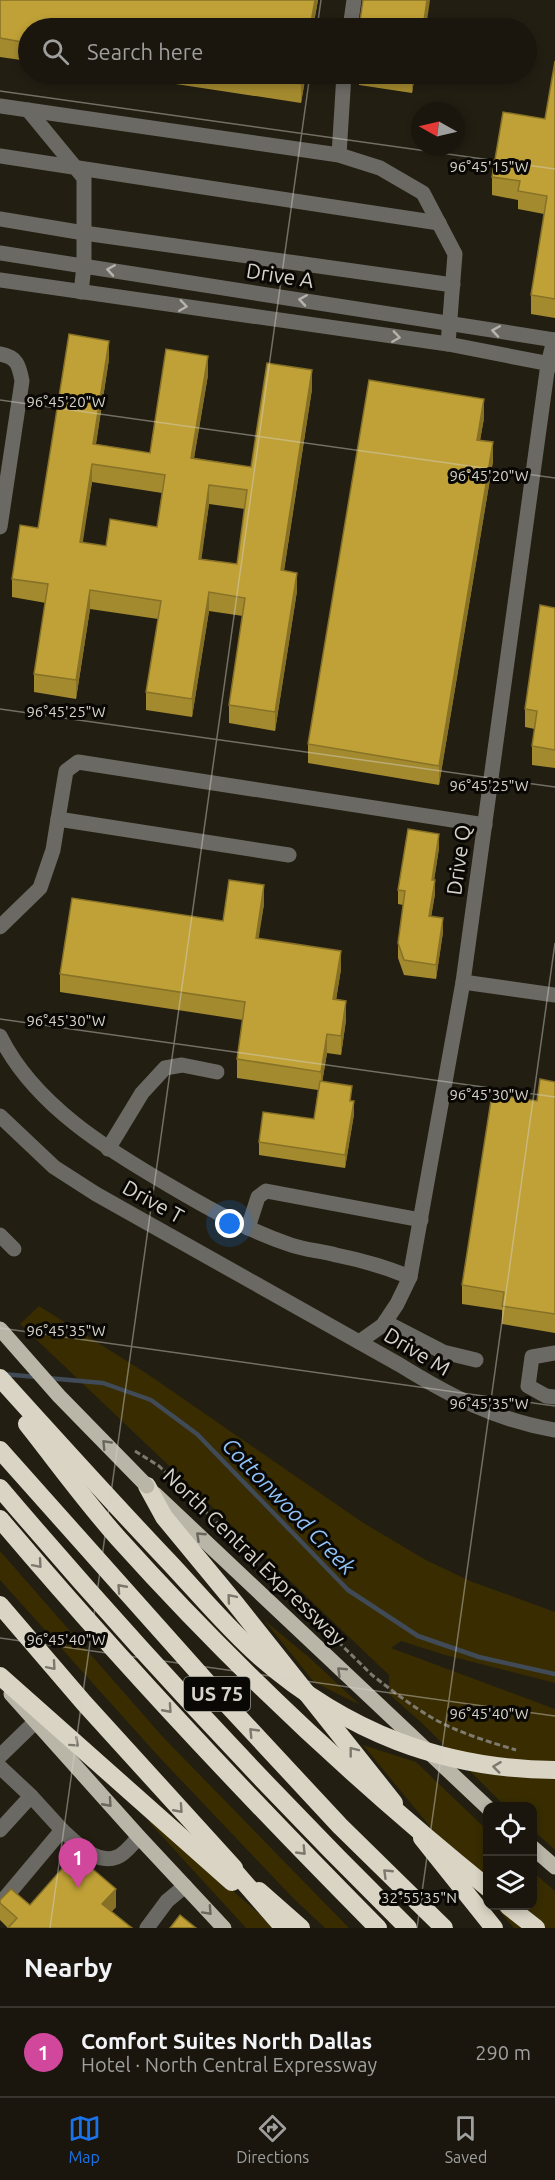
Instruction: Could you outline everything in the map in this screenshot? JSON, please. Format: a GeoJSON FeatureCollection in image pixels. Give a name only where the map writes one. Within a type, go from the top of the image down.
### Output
{"type":"FeatureCollection","features":[{"type":"Feature","properties":{"kind":"highway"},"geometry":{"type":"LineString","coordinates":[[0,1378],[117,1508],[241,1639],[297,1686],[350,1720],[424,1752],[474,1764],[513,1769],[555,1770]]}},
{"type":"Feature","properties":{"kind":"highway"},"geometry":{"type":"LineString","coordinates":[[0,1389],[118,1538],[237,1664],[364,1785],[483,1884]]}},
{"type":"Feature","properties":{"kind":"highway","name":"US 75"},"geometry":{"type":"LineString","coordinates":[[0,1450],[128,1596],[340,1826],[444,1928]]}},
{"type":"Feature","properties":{"kind":"highway"},"geometry":{"type":"LineString","coordinates":[[147,1485],[164,1517],[260,1633],[494,1928]]}},
{"type":"Feature","properties":{"kind":"highway"},"geometry":{"type":"LineString","coordinates":[[0,1488],[189,1701],[408,1928]]}},
{"type":"Feature","properties":{"kind":"highway","name":"US 75"},"geometry":{"type":"LineString","coordinates":[[0,1519],[215,1760],[378,1928]]}},
{"type":"Feature","properties":{"kind":"highway"},"geometry":{"type":"LineString","coordinates":[[0,1605],[84,1703],[285,1928]]}},
{"type":"Feature","properties":{"kind":"highway"},"geometry":{"type":"LineString","coordinates":[[0,1678],[285,1928]]}},
{"type":"Feature","properties":{"kind":"highway"},"geometry":{"type":"LineString","coordinates":[[223,1858],[301,1928]]}},
{"type":"Feature","properties":{"kind":"highway"},"geometry":{"type":"LineString","coordinates":[[514,1910],[536,1928]]}},
{"type":"Feature","properties":{"kind":"main road","name":"North Central Expressway"},"geometry":{"type":"LineString","coordinates":[[0,1329],[58,1396],[147,1485],[483,1803]]}},
{"type":"Feature","properties":{"kind":"main road"},"geometry":{"type":"LineString","coordinates":[[0,1678],[35,1722],[224,1928]]}},
{"type":"Feature","properties":{"kind":"main road"},"geometry":{"type":"LineString","coordinates":[[537,1851],[555,1867]]}},
{"type":"Feature","properties":{"kind":"lane"},"geometry":{"type":"LineString","coordinates":[[351,18],[354,0]]}},
{"type":"Feature","properties":{"kind":"lane"},"geometry":{"type":"LineString","coordinates":[[339,155],[343,84]]}},
{"type":"Feature","properties":{"kind":"lane"},"geometry":{"type":"LineString","coordinates":[[0,106],[339,155],[380,168],[423,193],[455,254],[448,344]]}},
{"type":"Feature","properties":{"kind":"lane"},"geometry":{"type":"LineString","coordinates":[[28,110],[84,178],[84,266],[81,292]]}},
{"type":"Feature","properties":{"kind":"lane"},"geometry":{"type":"LineString","coordinates":[[0,156],[439,223]]}},
{"type":"Feature","properties":{"kind":"lane"},"geometry":{"type":"LineString","coordinates":[[0,219],[453,285]]}},
{"type":"Feature","properties":{"kind":"lane","name":"Drive A"},"geometry":{"type":"LineString","coordinates":[[0,253],[554,340]]}},
{"type":"Feature","properties":{"kind":"lane","name":"Drive A"},"geometry":{"type":"LineString","coordinates":[[0,280],[448,344],[552,364]]}},
{"type":"Feature","properties":{"kind":"lane"},"geometry":{"type":"LineString","coordinates":[[369,333],[373,311]]}},
{"type":"Feature","properties":{"kind":"lane","name":"Drive Q"},"geometry":{"type":"LineString","coordinates":[[359,1342],[385,1322],[410,1277],[463,982],[554,340]]}},
{"type":"Feature","properties":{"kind":"lane"},"geometry":{"type":"LineString","coordinates":[[0,354],[9,355],[18,363],[22,381],[0,527]]}},
{"type":"Feature","properties":{"kind":"lane"},"geometry":{"type":"LineString","coordinates":[[0,927],[40,888],[53,850],[66,771],[78,762],[485,825]]}},
{"type":"Feature","properties":{"kind":"lane"},"geometry":{"type":"LineString","coordinates":[[58,819],[289,855]]}},
{"type":"Feature","properties":{"kind":"lane"},"geometry":{"type":"LineString","coordinates":[[463,982],[555,995]]}},
{"type":"Feature","properties":{"kind":"lane"},"geometry":{"type":"LineString","coordinates":[[0,1036],[6,1049],[36,1089],[108,1149],[208,1208],[248,1228],[294,1246],[391,1269],[410,1277]]}},
{"type":"Feature","properties":{"kind":"lane"},"geometry":{"type":"LineString","coordinates":[[108,1149],[142,1093],[165,1068],[182,1065],[217,1072]]}},
{"type":"Feature","properties":{"kind":"lane","name":"Drive T"},"geometry":{"type":"LineString","coordinates":[[0,1116],[54,1167],[96,1194],[359,1342]]}},
{"type":"Feature","properties":{"kind":"lane"},"geometry":{"type":"LineString","coordinates":[[248,1228],[258,1197],[266,1191],[421,1220]]}},
{"type":"Feature","properties":{"kind":"lane"},"geometry":{"type":"LineString","coordinates":[[0,1235],[14,1249]]}},
{"type":"Feature","properties":{"kind":"lane"},"geometry":{"type":"LineString","coordinates":[[385,1322],[443,1352],[476,1360]]}},
{"type":"Feature","properties":{"kind":"lane","name":"Drive M"},"geometry":{"type":"LineString","coordinates":[[359,1342],[444,1392],[519,1422],[555,1430]]}},
{"type":"Feature","properties":{"kind":"lane"},"geometry":{"type":"LineString","coordinates":[[555,1353],[532,1357],[528,1386],[546,1396],[555,1397]]}},
{"type":"Feature","properties":{"kind":"lane"},"geometry":{"type":"LineString","coordinates":[[0,1756],[35,1722]]}},
{"type":"Feature","properties":{"kind":"lane"},"geometry":{"type":"LineString","coordinates":[[0,1767],[85,1851],[103,1859],[118,1857],[139,1837]]}},
{"type":"Feature","properties":{"kind":"lane"},"geometry":{"type":"LineString","coordinates":[[0,1830],[31,1796]]}},
{"type":"Feature","properties":{"kind":"lane"},"geometry":{"type":"LineString","coordinates":[[0,1904],[62,1830]]}},
{"type":"Feature","properties":{"kind":"lane"},"geometry":{"type":"LineString","coordinates":[[147,1928],[167,1901],[184,1886]]}},
{"type":"Feature","properties":{"kind":"path"},"geometry":{"type":"LineString","coordinates":[[130,1448],[159,1466],[372,1675],[430,1717],[464,1734],[520,1752]]}},
{"type":"Feature","properties":{"kind":"shaded area"},"geometry":{"type":"Polygon","coordinates":[[[39,1306],[146,1373],[362,1522],[424,1559],[470,1581],[555,1612],[555,1683],[445,1655],[401,1641],[391,1648],[555,1709],[555,1850],[537,1834],[537,1802],[501,1802],[423,1724],[389,1694],[389,1675],[20,1324],[39,1306]]]}},
{"type":"Feature","properties":{"kind":"shaded area"},"geometry":{"type":"Polygon","coordinates":[[[0,1551],[162,1736],[349,1928],[325,1928],[292,1897],[160,1758],[0,1580],[0,1551]]]}},
{"type":"Feature","properties":{"kind":"shaded area"},"geometry":{"type":"Polygon","coordinates":[[[264,1620],[311,1659],[360,1705],[314,1682],[264,1620]]]}},
{"type":"Feature","properties":{"kind":"shaded area"},"geometry":{"type":"Polygon","coordinates":[[[363,1745],[416,1762],[483,1826],[483,1891],[363,1745]]]}},
{"type":"Feature","properties":{"kind":"shaded area"},"geometry":{"type":"Polygon","coordinates":[[[150,1820],[276,1928],[246,1928],[149,1822],[150,1820]]]}},
{"type":"Feature","properties":{"kind":"shaded area"},"geometry":{"type":"Polygon","coordinates":[[[537,1875],[555,1891],[555,1928],[514,1928],[498,1910],[537,1910],[537,1875]]]}},
{"type":"Feature","properties":{"kind":"building"},"geometry":{"type":"Polygon","coordinates":[[[0,0],[315,0],[312,18],[18,18],[18,41],[0,38],[0,0]]]}},
{"type":"Feature","properties":{"kind":"building"},"geometry":{"type":"Polygon","coordinates":[[[363,0],[427,0],[424,18],[360,18],[363,0]]]}},
{"type":"Feature","properties":{"kind":"building"},"geometry":{"type":"Polygon","coordinates":[[[555,61],[555,299],[531,295],[547,196],[518,191],[520,181],[492,177],[503,112],[545,119],[555,61]]]}},
{"type":"Feature","properties":{"kind":"building"},"geometry":{"type":"Polygon","coordinates":[[[69,334],[109,341],[93,444],[150,453],[166,349],[208,356],[191,458],[251,467],[267,363],[312,370],[281,570],[297,573],[275,712],[229,705],[245,598],[209,592],[192,699],[146,692],[161,601],[90,590],[76,680],[34,674],[48,584],[12,579],[20,525],[38,528],[69,334]],[[92,464],[80,542],[106,546],[110,519],[157,527],[165,475],[92,464]],[[209,485],[199,559],[237,564],[247,490],[209,485]]]}},
{"type":"Feature","properties":{"kind":"building"},"geometry":{"type":"Polygon","coordinates":[[[369,380],[484,399],[477,440],[493,442],[439,766],[308,744],[369,380]]]}},
{"type":"Feature","properties":{"kind":"building"},"geometry":{"type":"Polygon","coordinates":[[[540,605],[555,608],[555,750],[532,746],[537,711],[525,709],[540,605]]]}},
{"type":"Feature","properties":{"kind":"building"},"geometry":{"type":"Polygon","coordinates":[[[408,829],[439,834],[429,916],[443,918],[436,965],[404,960],[398,943],[405,891],[398,890],[408,829]]]}},
{"type":"Feature","properties":{"kind":"building"},"geometry":{"type":"Polygon","coordinates":[[[229,880],[264,885],[256,938],[341,951],[333,999],[346,1001],[341,1036],[327,1034],[321,1072],[237,1059],[245,1002],[60,974],[72,898],[223,921],[229,880]]]}},
{"type":"Feature","properties":{"kind":"building"},"geometry":{"type":"Polygon","coordinates":[[[540,1079],[555,1082],[555,1314],[502,1306],[504,1292],[462,1285],[492,1094],[537,1101],[540,1079]]]}},
{"type":"Feature","properties":{"kind":"building"},"geometry":{"type":"Polygon","coordinates":[[[320,1081],[352,1086],[350,1101],[354,1101],[345,1155],[259,1142],[263,1112],[314,1119],[320,1081]]]}},
{"type":"Feature","properties":{"kind":"building"},"geometry":{"type":"Polygon","coordinates":[[[75,1854],[116,1889],[102,1904],[132,1928],[8,1928],[17,1918],[0,1903],[0,1900],[11,1889],[30,1905],[75,1854]]]}},
{"type":"Feature","properties":{"kind":"building"},"geometry":{"type":"Polygon","coordinates":[[[180,1915],[196,1928],[170,1928],[180,1915]]]}},
{"type":"Feature","properties":{"kind":"waterway","name":"Cottonwood Creek"},"geometry":{"type":"LineString","coordinates":[[3,1374],[36,1377]]}},
{"type":"Feature","properties":{"kind":"waterway","name":"Cottonwood Creek"},"geometry":{"type":"LineString","coordinates":[[47,1378],[103,1383],[151,1400],[197,1434],[348,1590],[418,1636],[479,1657],[555,1674]]}},
{"type":"Feature","properties":{"kind":"place","name":"Comfort Suites North Dallas"},"geometry":{"type":"Point","coordinates":[78,1888]}}]}
